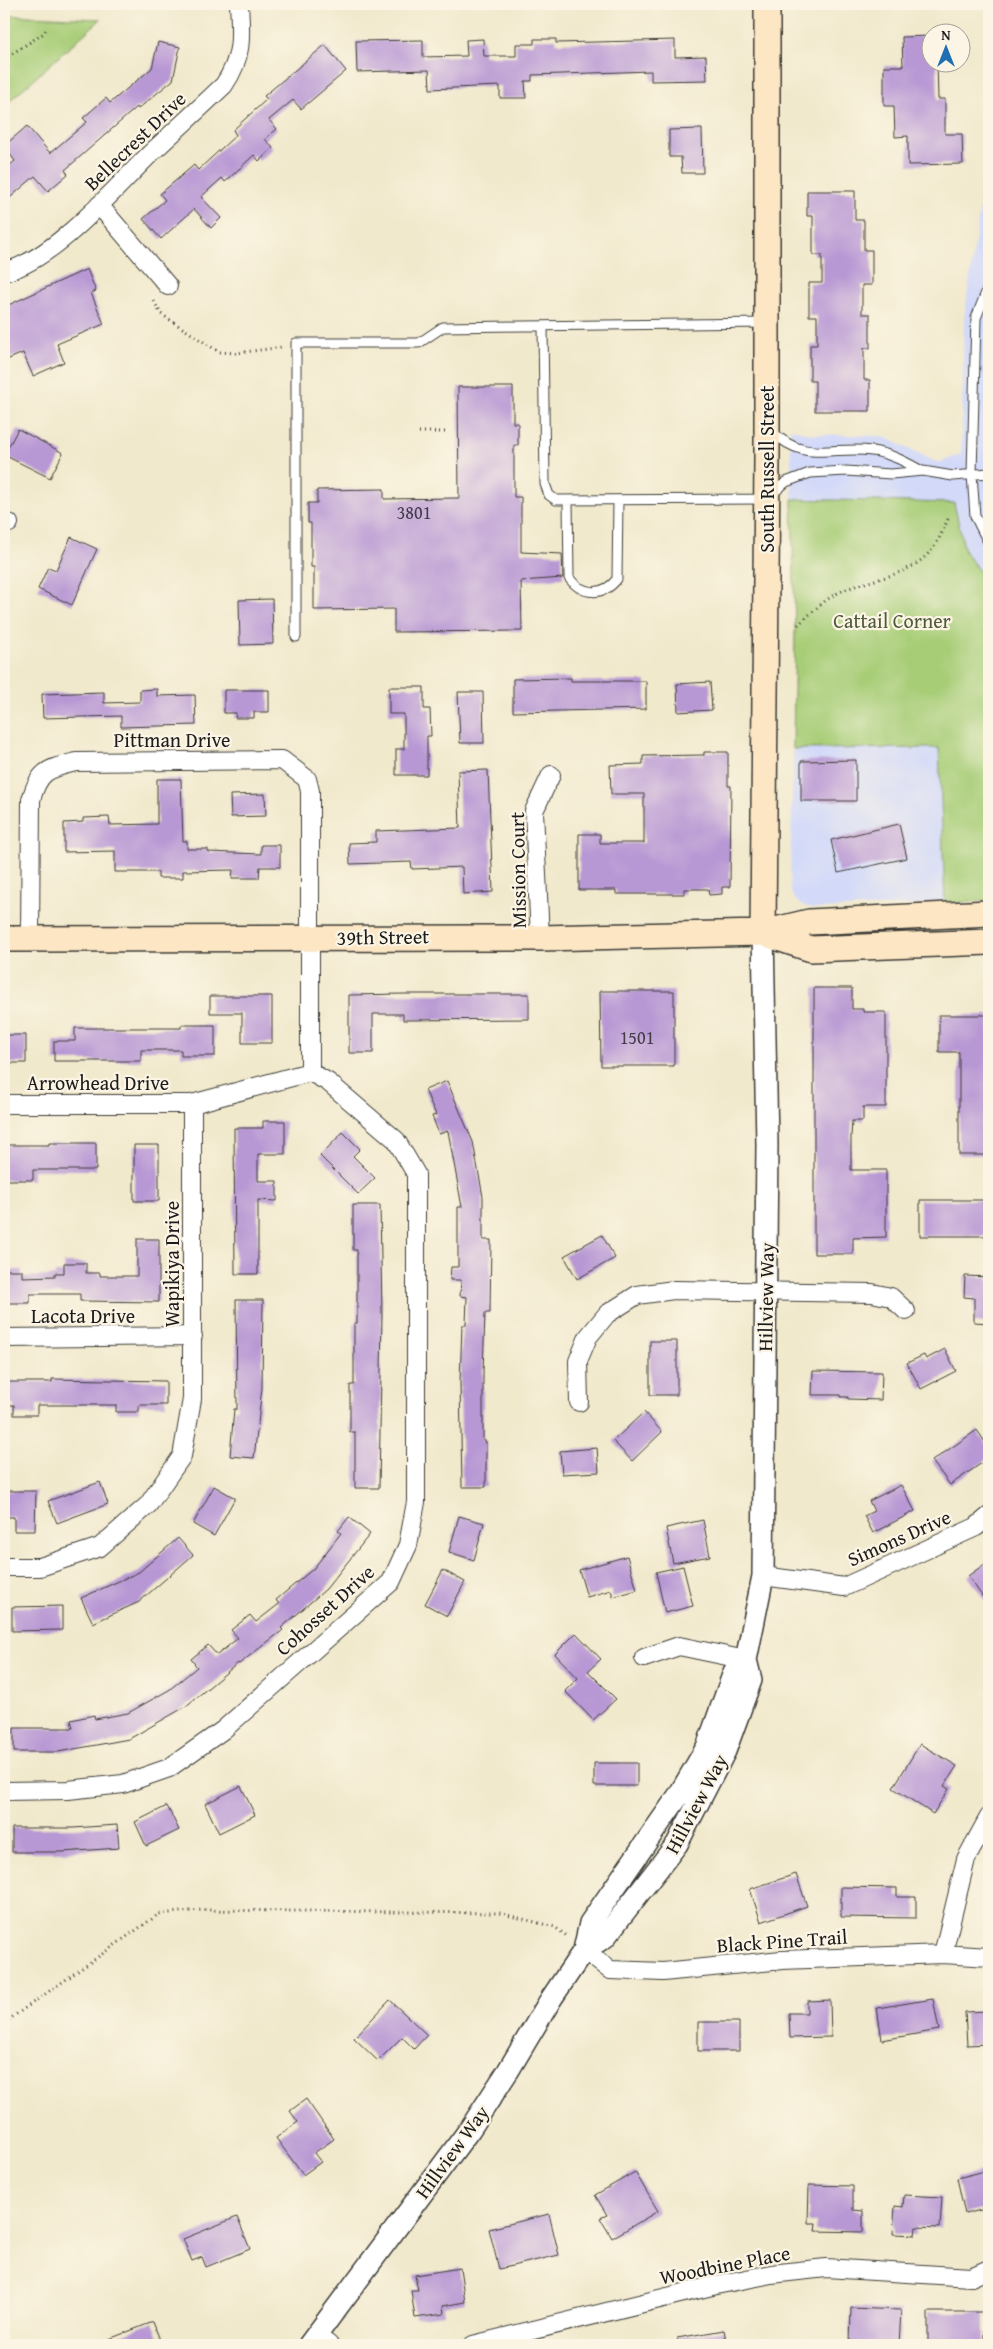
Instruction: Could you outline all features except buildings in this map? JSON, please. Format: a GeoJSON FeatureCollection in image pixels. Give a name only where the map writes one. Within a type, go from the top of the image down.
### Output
{"type":"FeatureCollection","features":[{"type":"Feature","properties":{"kind":"main road","name":"South Russell Street"},"geometry":{"type":"LineString","coordinates":[[762,933],[767,499],[767,4]]}},
{"type":"Feature","properties":{"kind":"main road"},"geometry":{"type":"LineString","coordinates":[[762,933],[808,922],[989,913]]}},
{"type":"Feature","properties":{"kind":"main road"},"geometry":{"type":"LineString","coordinates":[[762,933],[811,949],[989,942]]}},
{"type":"Feature","properties":{"kind":"main road","name":"39th Street"},"geometry":{"type":"LineString","coordinates":[[4,939],[540,938],[762,933]]}},
{"type":"Feature","properties":{"kind":"street","name":"Bellecrest Drive"},"geometry":{"type":"LineString","coordinates":[[4,272],[31,262],[45,252],[99,204],[224,85],[237,64],[240,50],[239,4]]}},
{"type":"Feature","properties":{"kind":"street"},"geometry":{"type":"LineString","coordinates":[[99,204],[168,286]]}},
{"type":"Feature","properties":{"kind":"street","name":"Pittman Drive"},"geometry":{"type":"LineString","coordinates":[[30,938],[31,800],[35,784],[47,770],[76,762],[282,760],[307,779],[310,791],[309,938]]}},
{"type":"Feature","properties":{"kind":"street","name":"Mission Court"},"geometry":{"type":"LineString","coordinates":[[540,938],[534,811],[551,775]]}},
{"type":"Feature","properties":{"kind":"street","name":"Hillview Way"},"geometry":{"type":"LineString","coordinates":[[318,2342],[470,2129],[584,1950],[605,1937],[677,1844],[724,1751],[751,1680],[746,1660],[763,1576],[767,1144],[762,933]]}},
{"type":"Feature","properties":{"kind":"street"},"geometry":{"type":"LineString","coordinates":[[192,1104],[310,1072],[309,938]]}},
{"type":"Feature","properties":{"kind":"street","name":"Cohosset Drive"},"geometry":{"type":"LineString","coordinates":[[4,1791],[68,1790],[123,1784],[169,1768],[223,1730],[391,1582],[408,1546],[416,1502],[416,1174],[396,1140],[328,1082],[310,1072]]}},
{"type":"Feature","properties":{"kind":"street","name":"Arrowhead Drive"},"geometry":{"type":"LineString","coordinates":[[4,1104],[192,1104]]}},
{"type":"Feature","properties":{"kind":"street","name":"Wapikiya Drive"},"geometry":{"type":"LineString","coordinates":[[4,1567],[40,1567],[100,1547],[148,1505],[182,1456],[192,1399],[192,1104]]}},
{"type":"Feature","properties":{"kind":"street"},"geometry":{"type":"LineString","coordinates":[[579,1402],[578,1361],[588,1337],[607,1314],[637,1295],[674,1290],[872,1293],[892,1297],[906,1311]]}},
{"type":"Feature","properties":{"kind":"street","name":"Lacota Drive"},"geometry":{"type":"LineString","coordinates":[[4,1338],[193,1336]]}},
{"type":"Feature","properties":{"kind":"street","name":"Simons Drive"},"geometry":{"type":"LineString","coordinates":[[763,1576],[844,1587],[976,1527],[989,1516]]}},
{"type":"Feature","properties":{"kind":"street"},"geometry":{"type":"LineString","coordinates":[[644,1658],[679,1646],[746,1660]]}},
{"type":"Feature","properties":{"kind":"street"},"geometry":{"type":"LineString","coordinates":[[943,1954],[966,1859],[989,1817]]}},
{"type":"Feature","properties":{"kind":"street","name":"Black Pine Trail"},"geometry":{"type":"LineString","coordinates":[[584,1950],[610,1970],[663,1972],[782,1960],[943,1954],[989,1957]]}},
{"type":"Feature","properties":{"kind":"street","name":"Woodbine Place"},"geometry":{"type":"LineString","coordinates":[[473,2345],[716,2285],[771,2274],[826,2268],[971,2277],[989,2269]]}},
{"type":"Feature","properties":{"kind":"street"},"geometry":{"type":"LineString","coordinates":[[971,2277],[989,2278]]}},
{"type":"Feature","properties":{"kind":"lane"},"geometry":{"type":"LineString","coordinates":[[989,285],[976,318],[972,474],[975,516],[989,544]]}},
{"type":"Feature","properties":{"kind":"lane"},"geometry":{"type":"LineString","coordinates":[[296,637],[296,343],[419,343],[443,327],[767,323]]}},
{"type":"Feature","properties":{"kind":"lane"},"geometry":{"type":"LineString","coordinates":[[543,326],[545,484],[548,495],[556,500],[767,499],[786,482],[810,473],[846,471],[891,474],[923,471],[952,476],[989,473]]}},
{"type":"Feature","properties":{"kind":"lane"},"geometry":{"type":"LineString","coordinates":[[767,425],[781,440],[796,447],[825,453],[872,451],[896,457],[923,471]]}},
{"type":"Feature","properties":{"kind":"lane"},"geometry":{"type":"LineString","coordinates":[[568,500],[569,578],[583,591],[590,592],[601,592],[612,586],[617,579],[618,500]]}},
{"type":"Feature","properties":{"kind":"path"},"geometry":{"type":"LineString","coordinates":[[4,59],[44,33],[47,27]]}},
{"type":"Feature","properties":{"kind":"path"},"geometry":{"type":"LineString","coordinates":[[154,301],[161,314],[220,352],[237,353],[296,343]]}},
{"type":"Feature","properties":{"kind":"path"},"geometry":{"type":"LineString","coordinates":[[419,432],[447,432]]}},
{"type":"Feature","properties":{"kind":"path"},"geometry":{"type":"LineString","coordinates":[[798,625],[833,596],[864,583],[897,574],[920,560],[933,547],[949,517]]}},
{"type":"Feature","properties":{"kind":"path"},"geometry":{"type":"LineString","coordinates":[[4,2023],[159,1914],[202,1910],[499,1913],[555,1927],[584,1950]]}},
{"type":"Feature","properties":{"kind":"shaded area"},"geometry":{"type":"Polygon","coordinates":[[[989,160],[989,584],[965,552],[953,503],[792,499],[790,428],[812,434],[882,436],[939,463],[961,454],[964,318],[989,160]]]}},
{"type":"Feature","properties":{"kind":"shaded area"},"geometry":{"type":"Polygon","coordinates":[[[940,748],[945,904],[814,909],[801,905],[793,897],[790,889],[793,749],[940,748]]]}},
{"type":"Feature","properties":{"kind":"green space"},"geometry":{"type":"Polygon","coordinates":[[[4,15],[101,19],[4,106],[4,15]]]}},
{"type":"Feature","properties":{"kind":"green space","name":"Cattail Corner"},"geometry":{"type":"Polygon","coordinates":[[[792,499],[954,503],[965,552],[989,584],[989,900],[945,904],[939,748],[793,749],[795,630],[792,499]]]}}]}
